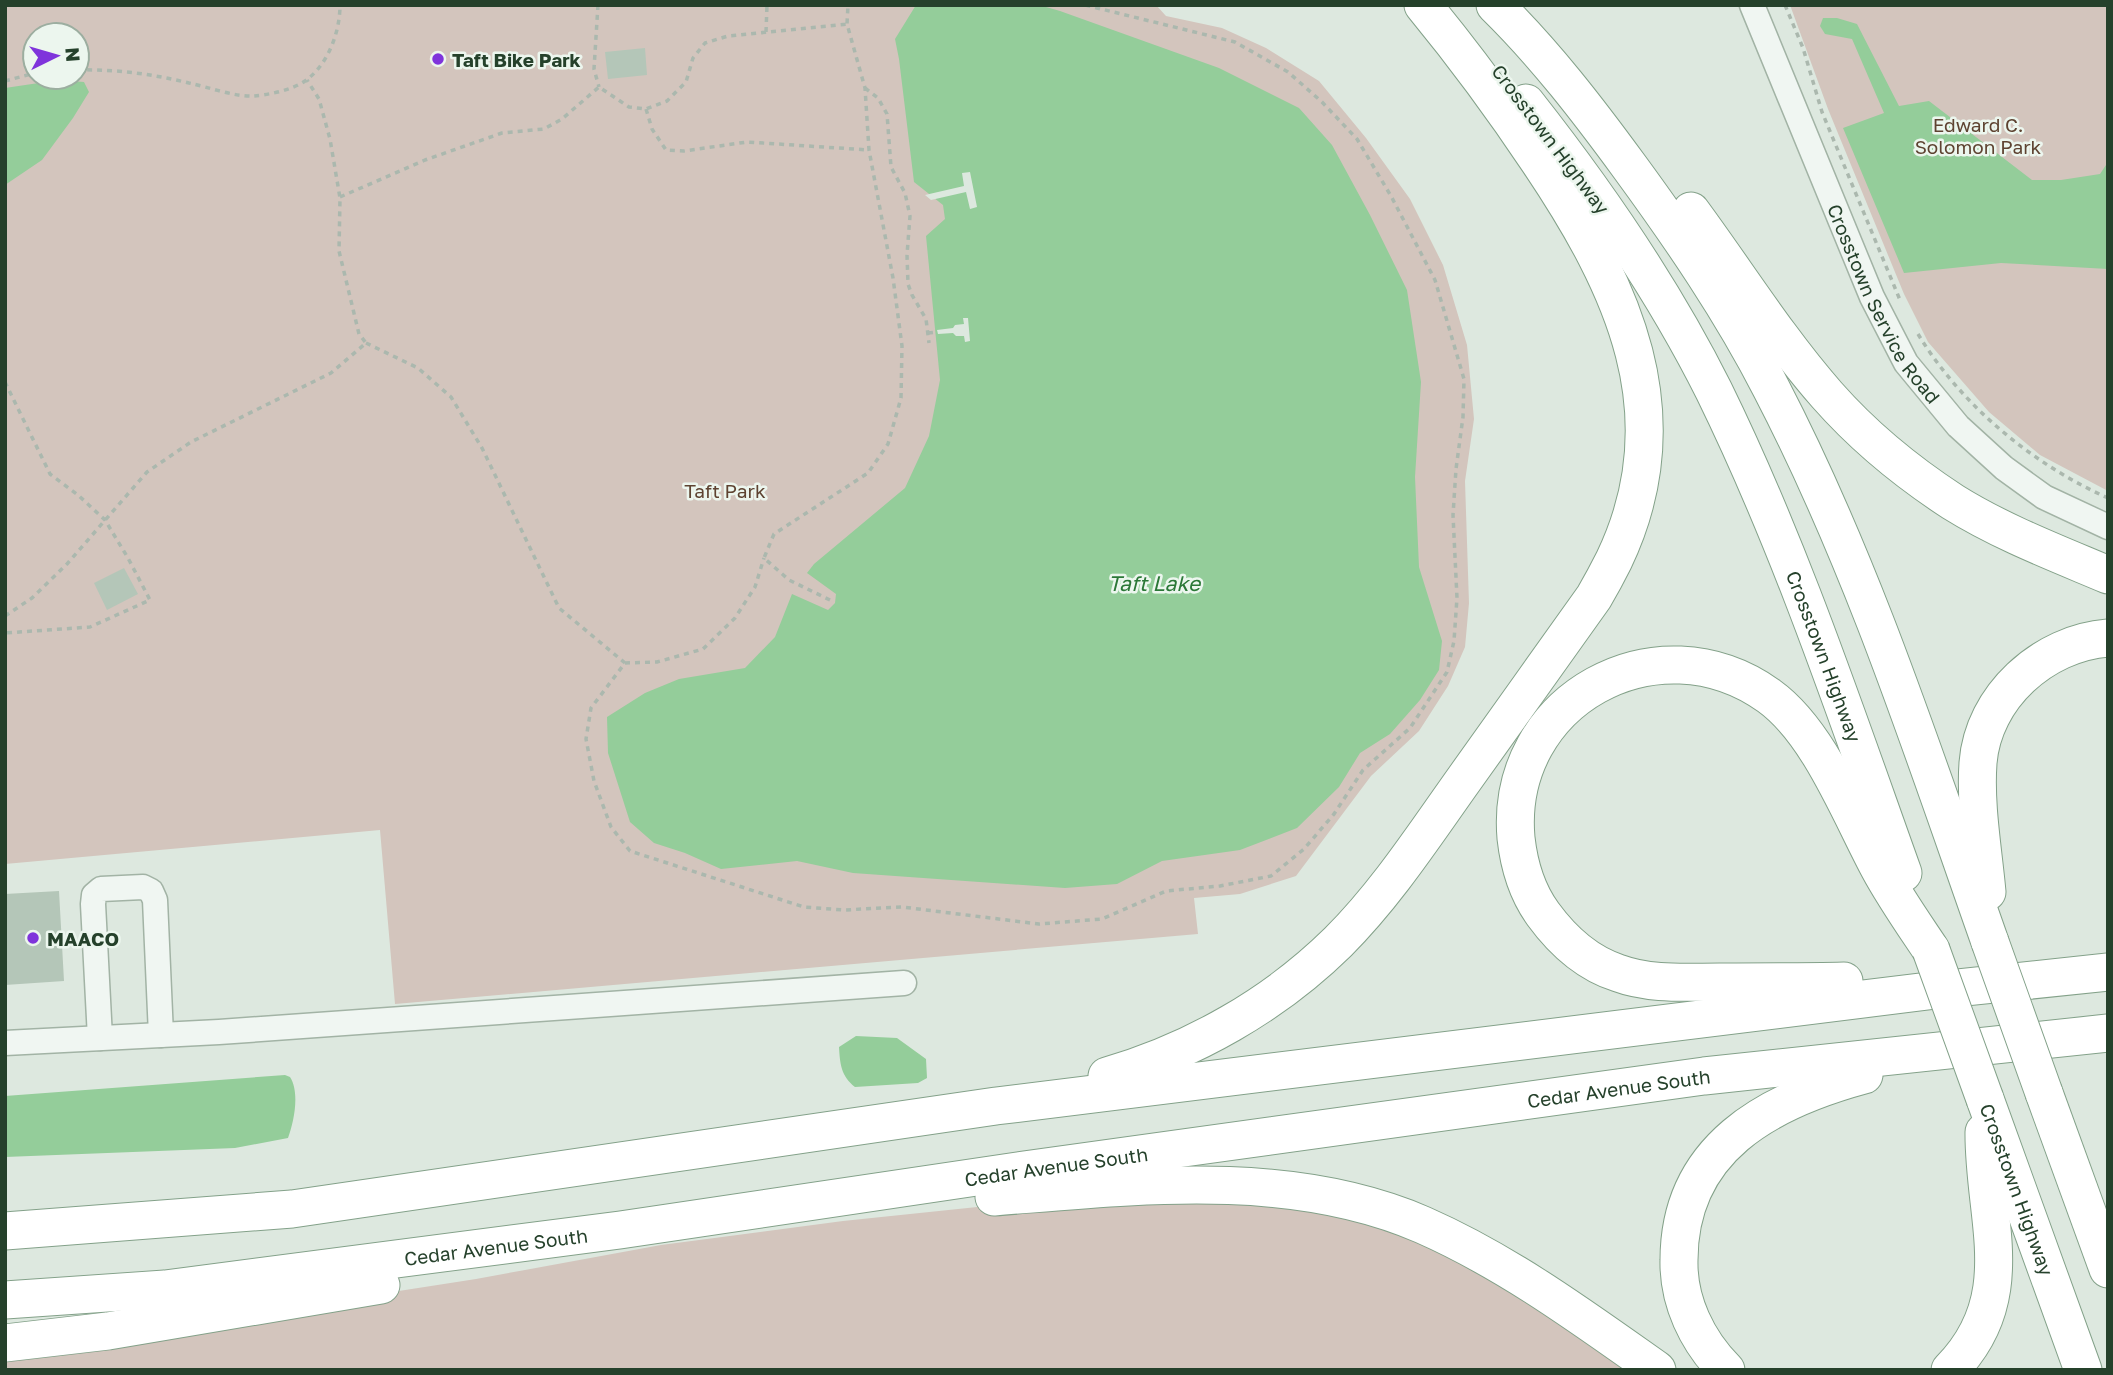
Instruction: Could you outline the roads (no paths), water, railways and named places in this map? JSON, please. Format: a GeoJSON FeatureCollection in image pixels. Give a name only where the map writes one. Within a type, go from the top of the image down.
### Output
{"type":"FeatureCollection","features":[{"type":"Feature","properties":{"kind":"highway"},"geometry":{"type":"LineString","coordinates":[[996,1106],[1098,1079],[1174,1053],[1269,1000],[1338,942],[1373,903],[1431,826],[1594,597],[1624,536],[1639,482],[1644,437],[1642,394],[1636,354],[1626,321],[1613,287],[1559,192],[1507,114],[1423,5]]}},
{"type":"Feature","properties":{"kind":"highway","name":"Crosstown Highway"},"geometry":{"type":"LineString","coordinates":[[1445,5],[1580,171],[1659,294],[1713,389],[1776,528],[1813,623],[2083,1370]]}},
{"type":"Feature","properties":{"kind":"highway"},"geometry":{"type":"LineString","coordinates":[[1506,15],[1608,109],[1638,142],[1827,396],[1867,436],[1906,469],[1955,503],[1999,527],[2108,575]]}},
{"type":"Feature","properties":{"kind":"highway"},"geometry":{"type":"LineString","coordinates":[[1506,15],[1575,96],[1654,201],[1735,322],[1771,387],[1832,513],[1880,630],[2108,1269]]}},
{"type":"Feature","properties":{"kind":"highway"},"geometry":{"type":"LineString","coordinates":[[1990,942],[1978,797],[1978,760],[1984,734],[1999,704],[2030,668],[2052,654],[2077,644],[2108,638]]}},
{"type":"Feature","properties":{"kind":"highway"},"geometry":{"type":"LineString","coordinates":[[1931,950],[1881,872],[1818,753],[1796,721],[1771,698],[1748,683],[1717,670],[1691,665],[1664,664],[1625,673],[1584,692],[1565,707],[1547,727],[1530,755],[1518,787],[1514,817],[1524,878],[1536,904],[1553,928],[1595,962],[1618,973],[1645,980],[1874,981],[1934,990]]}},
{"type":"Feature","properties":{"kind":"highway"},"geometry":{"type":"LineString","coordinates":[[2045,978],[2108,957]]}},
{"type":"Feature","properties":{"kind":"highway"},"geometry":{"type":"LineString","coordinates":[[5,1231],[292,1209],[996,1106],[1934,990],[2108,972]]}},
{"type":"Feature","properties":{"kind":"highway","name":"Cedar Avenue South"},"geometry":{"type":"LineString","coordinates":[[5,1300],[165,1289],[620,1230],[1024,1170],[1704,1076],[2108,1033]]}},
{"type":"Feature","properties":{"kind":"highway"},"geometry":{"type":"LineString","coordinates":[[1726,1370],[1696,1331],[1684,1301],[1678,1270],[1684,1212],[1694,1186],[1710,1160],[1749,1125],[1804,1094],[1951,1050]]}},
{"type":"Feature","properties":{"kind":"highway"},"geometry":{"type":"LineString","coordinates":[[2044,1093],[2108,1216]]}},
{"type":"Feature","properties":{"kind":"highway"},"geometry":{"type":"LineString","coordinates":[[1950,1370],[1975,1339],[1987,1315],[1994,1276],[1993,1218],[1984,1159],[1985,1099]]}},
{"type":"Feature","properties":{"kind":"highway"},"geometry":{"type":"LineString","coordinates":[[759,1210],[1176,1186],[1217,1185],[1300,1192],[1380,1210],[1420,1224],[1461,1243],[1535,1286],[1657,1370]]}},
{"type":"Feature","properties":{"kind":"highway"},"geometry":{"type":"LineString","coordinates":[[5,1343],[108,1331],[486,1267],[620,1230]]}},
{"type":"Feature","properties":{"kind":"street","name":"Crosstown Service Road"},"geometry":{"type":"LineString","coordinates":[[1752,5],[1872,297],[1906,363],[1958,426],[2004,468],[2044,497],[2108,527]]}},
{"type":"Feature","properties":{"kind":"street"},"geometry":{"type":"LineString","coordinates":[[100,1038],[93,904],[94,895],[101,889],[111,888],[143,887],[150,891],[155,900],[161,1035]]}},
{"type":"Feature","properties":{"kind":"street"},"geometry":{"type":"LineString","coordinates":[[5,1043],[585,1007],[904,983]]}},
{"type":"Feature","properties":{"kind":"water","name":"Taft Lake"},"geometry":{"type":"Polygon","coordinates":[[[916,5],[1039,5],[1219,68],[1299,108],[1332,145],[1407,290],[1421,382],[1415,477],[1419,567],[1442,641],[1439,670],[1420,700],[1390,734],[1360,753],[1339,787],[1297,828],[1240,850],[1162,861],[1117,884],[1065,888],[853,873],[797,861],[721,869],[654,843],[630,822],[608,753],[607,717],[645,693],[679,679],[745,668],[775,637],[792,594],[828,610],[835,603],[836,594],[807,573],[814,564],[905,488],[929,436],[940,380],[926,236],[945,219],[943,205],[914,182],[895,39],[916,5]]]}},
{"type":"Feature","properties":{"kind":"water"},"geometry":{"type":"Polygon","coordinates":[[[1823,18],[1837,18],[1857,24],[1899,106],[1929,101],[2032,180],[2061,180],[2100,174],[2108,162],[2108,269],[2001,263],[1904,273],[1843,128],[1884,113],[1852,39],[1825,34],[1820,26],[1823,18]]]}},
{"type":"Feature","properties":{"kind":"water"},"geometry":{"type":"Polygon","coordinates":[[[21,86],[21,91],[89,92],[42,160],[5,185],[5,88],[21,86]]]}},
{"type":"Feature","properties":{"kind":"water"},"geometry":{"type":"Polygon","coordinates":[[[856,1036],[897,1038],[926,1059],[927,1078],[918,1083],[855,1087],[842,1069],[839,1047],[856,1036]]]}},
{"type":"Feature","properties":{"kind":"water"},"geometry":{"type":"Polygon","coordinates":[[[285,1075],[290,1077],[295,1091],[294,1116],[288,1138],[235,1148],[5,1157],[5,1096],[285,1075]]]}},
{"type":"Feature","properties":{"kind":"place","name":"Taft Bike Park"},"geometry":{"type":"Point","coordinates":[438,59]}},
{"type":"Feature","properties":{"kind":"place","name":"MAACO"},"geometry":{"type":"Point","coordinates":[33,938]}},
{"type":"Feature","properties":{"kind":"park label","name":"Edward C. Solomon Park"},"geometry":{"type":"Point","coordinates":[1978,135]}},
{"type":"Feature","properties":{"kind":"park label","name":"Taft Park"},"geometry":{"type":"Point","coordinates":[725,490]}}]}
